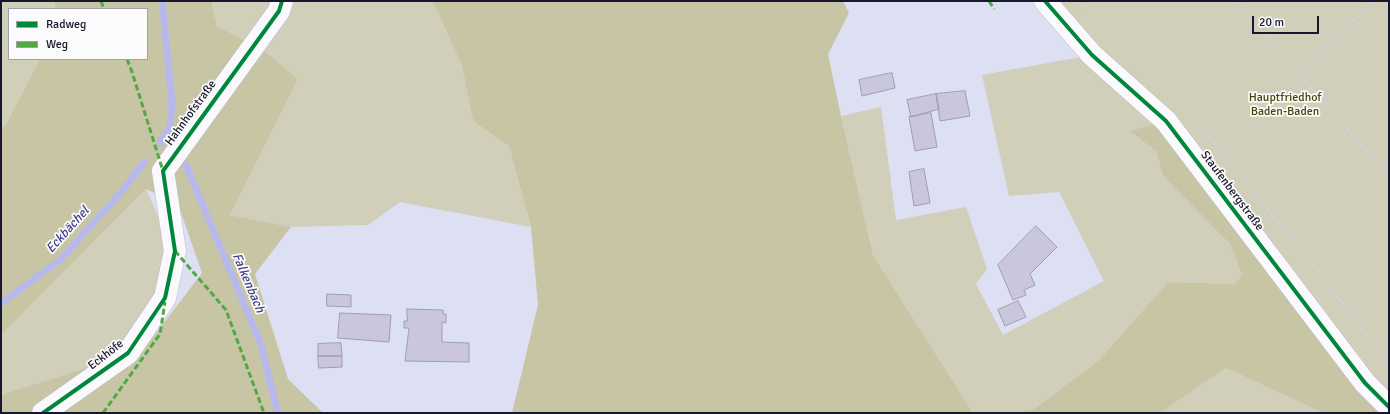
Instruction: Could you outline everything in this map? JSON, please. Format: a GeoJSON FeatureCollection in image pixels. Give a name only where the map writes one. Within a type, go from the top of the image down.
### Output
{"type":"FeatureCollection","features":[{"type":"Feature","properties":{"kind":"street","name":"Hahnhofstraße"},"geometry":{"type":"LineString","coordinates":[[175,251],[163,171],[279,11],[282,1]]}},
{"type":"Feature","properties":{"kind":"street","name":"Staufenbergstraße"},"geometry":{"type":"LineString","coordinates":[[1045,1],[1092,55],[1166,121],[1365,383],[1389,407]]}},
{"type":"Feature","properties":{"kind":"street","name":"Eckhöfe"},"geometry":{"type":"LineString","coordinates":[[43,413],[128,353],[165,298],[175,251]]}},
{"type":"Feature","properties":{"kind":"path"},"geometry":{"type":"LineString","coordinates":[[1235,1],[1389,177]]}},
{"type":"Feature","properties":{"kind":"path"},"geometry":{"type":"LineString","coordinates":[[1298,73],[1373,1]]}},
{"type":"Feature","properties":{"kind":"green space"},"geometry":{"type":"Polygon","coordinates":[[[1,1],[55,1],[55,8],[8,8],[8,60],[39,60],[5,126],[1,127],[1,1]]]}},
{"type":"Feature","properties":{"kind":"green space"},"geometry":{"type":"Polygon","coordinates":[[[211,1],[430,1],[434,4],[462,66],[473,121],[509,146],[531,227],[400,202],[368,225],[291,227],[230,215],[298,79],[265,51],[217,26],[211,1]]]}},
{"type":"Feature","properties":{"kind":"green space","name":"Hauptfriedhof Baden-Baden"},"geometry":{"type":"Polygon","coordinates":[[[1045,1],[1389,1],[1389,407],[1166,121],[1129,131],[1156,151],[1163,176],[1230,244],[1242,275],[1235,284],[1168,282],[1099,360],[1034,409],[1012,413],[973,413],[873,255],[841,116],[881,107],[896,220],[966,207],[987,269],[976,284],[1003,335],[1104,281],[1059,192],[1009,196],[982,75],[1092,55],[1045,1]]]}},
{"type":"Feature","properties":{"kind":"green space"},"geometry":{"type":"Polygon","coordinates":[[[146,189],[161,223],[166,261],[157,294],[138,331],[102,368],[1,395],[1,335],[146,189]]]}},
{"type":"Feature","properties":{"kind":"green space"},"geometry":{"type":"Polygon","coordinates":[[[1226,368],[1323,413],[1160,413],[1226,368]]]}},
{"type":"Feature","properties":{"kind":"shaded area"},"geometry":{"type":"Polygon","coordinates":[[[55,1],[211,1],[217,26],[265,51],[298,79],[230,215],[291,227],[255,274],[288,379],[323,413],[1,413],[1,395],[87,368],[130,367],[202,273],[178,204],[146,189],[1,335],[1,127],[5,126],[39,60],[148,60],[148,8],[55,8],[55,1]]]}},
{"type":"Feature","properties":{"kind":"shaded area"},"geometry":{"type":"Polygon","coordinates":[[[430,1],[843,1],[849,13],[828,54],[873,255],[973,413],[512,413],[538,305],[531,227],[509,146],[473,121],[462,66],[434,4],[430,1]]]}},
{"type":"Feature","properties":{"kind":"shaded area"},"geometry":{"type":"Polygon","coordinates":[[[1166,121],[1389,413],[1323,413],[1226,368],[1160,413],[1012,413],[1034,409],[1099,360],[1168,282],[1235,284],[1242,275],[1230,244],[1163,176],[1156,151],[1129,131],[1166,121]]]}},
{"type":"Feature","properties":{"kind":"building"},"geometry":{"type":"Polygon","coordinates":[[[892,73],[895,88],[862,96],[859,80],[892,73]]]}},
{"type":"Feature","properties":{"kind":"building"},"geometry":{"type":"Polygon","coordinates":[[[965,91],[970,116],[940,121],[936,94],[965,91]]]}},
{"type":"Feature","properties":{"kind":"building"},"geometry":{"type":"Polygon","coordinates":[[[936,94],[939,109],[911,117],[907,100],[936,94]]]}},
{"type":"Feature","properties":{"kind":"building"},"geometry":{"type":"Polygon","coordinates":[[[931,113],[937,147],[915,151],[909,117],[931,113]]]}},
{"type":"Feature","properties":{"kind":"building"},"geometry":{"type":"Polygon","coordinates":[[[924,169],[930,203],[914,206],[909,172],[924,169]]]}},
{"type":"Feature","properties":{"kind":"building"},"geometry":{"type":"Polygon","coordinates":[[[1036,226],[1057,247],[1030,274],[1035,285],[1024,290],[1026,295],[1013,300],[998,265],[1036,226]]]}},
{"type":"Feature","properties":{"kind":"building"},"geometry":{"type":"Polygon","coordinates":[[[327,294],[351,295],[351,307],[327,306],[327,294]]]}},
{"type":"Feature","properties":{"kind":"building"},"geometry":{"type":"Polygon","coordinates":[[[1018,301],[1026,317],[1005,326],[998,310],[1018,301]]]}},
{"type":"Feature","properties":{"kind":"building"},"geometry":{"type":"Polygon","coordinates":[[[407,309],[443,310],[443,314],[446,314],[446,323],[442,322],[442,342],[469,343],[469,362],[405,361],[409,328],[404,328],[404,321],[407,321],[407,309]]]}},
{"type":"Feature","properties":{"kind":"building"},"geometry":{"type":"Polygon","coordinates":[[[340,313],[391,315],[389,342],[338,338],[340,313]]]}},
{"type":"Feature","properties":{"kind":"building"},"geometry":{"type":"Polygon","coordinates":[[[341,343],[342,356],[318,356],[318,344],[341,343]]]}},
{"type":"Feature","properties":{"kind":"building"},"geometry":{"type":"Polygon","coordinates":[[[318,356],[342,356],[342,367],[319,368],[318,356]]]}},
{"type":"Feature","properties":{"kind":"waterway","name":"Falkenbach"},"geometry":{"type":"LineString","coordinates":[[162,1],[172,101],[170,128],[174,137]]}},
{"type":"Feature","properties":{"kind":"waterway","name":"Eckbächel"},"geometry":{"type":"LineString","coordinates":[[160,143],[170,128]]}},
{"type":"Feature","properties":{"kind":"waterway","name":"Eckbächel"},"geometry":{"type":"LineString","coordinates":[[1,303],[60,260],[123,190],[144,162]]}},
{"type":"Feature","properties":{"kind":"waterway","name":"Falkenbach"},"geometry":{"type":"LineString","coordinates":[[186,165],[261,345],[278,413]]}},
{"type":"Feature","properties":{"kind":"marked path"},"geometry":{"type":"LineString","coordinates":[[101,1],[104,8]]}},
{"type":"Feature","properties":{"kind":"marked path"},"geometry":{"type":"LineString","coordinates":[[989,1],[994,9]]}},
{"type":"Feature","properties":{"kind":"marked path"},"geometry":{"type":"LineString","coordinates":[[127,60],[163,171]]}},
{"type":"Feature","properties":{"kind":"marked path"},"geometry":{"type":"LineString","coordinates":[[175,251],[226,310],[264,413]]}},
{"type":"Feature","properties":{"kind":"marked path"},"geometry":{"type":"LineString","coordinates":[[103,413],[160,334],[165,302]]}},
{"type":"Feature","properties":{"kind":"cycle path"},"geometry":{"type":"LineString","coordinates":[[43,413],[128,353],[165,298],[175,251],[163,171],[279,11],[282,1]]}},
{"type":"Feature","properties":{"kind":"cycle path"},"geometry":{"type":"LineString","coordinates":[[1045,1],[1092,55],[1166,121],[1365,383],[1389,407]]}}]}
